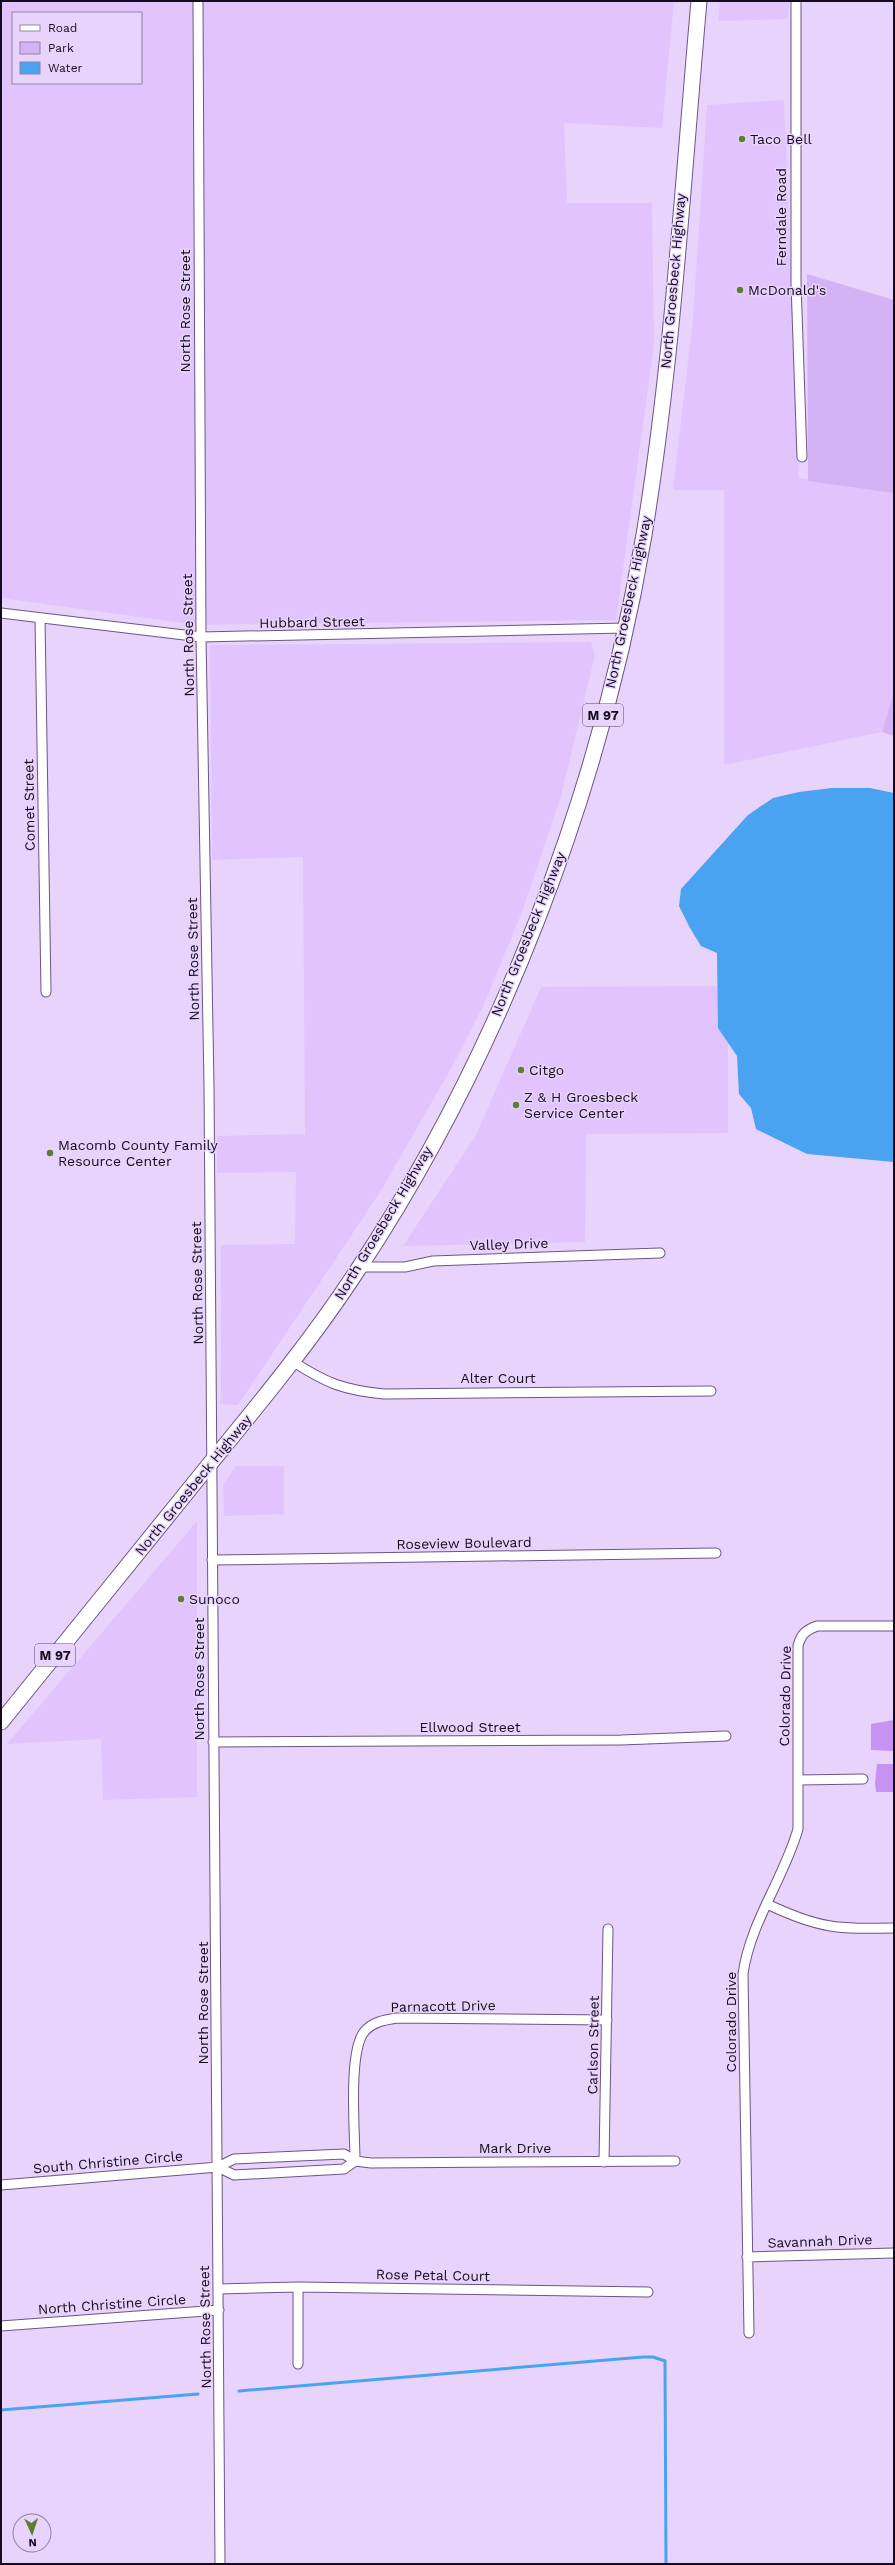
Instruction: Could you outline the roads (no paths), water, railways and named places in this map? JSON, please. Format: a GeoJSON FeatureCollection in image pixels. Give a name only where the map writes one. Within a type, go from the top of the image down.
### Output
{"type":"FeatureCollection","features":[{"type":"Feature","properties":{"kind":"main road","name":"North Groesbeck Highway"},"geometry":{"type":"LineString","coordinates":[[1,1722],[292,1362],[359,1267],[453,1103],[518,965],[548,890],[572,821],[599,733],[626,628],[644,533],[657,442],[699,1]]}},
{"type":"Feature","properties":{"kind":"street","name":"North Rose Street"},"geometry":{"type":"LineString","coordinates":[[198,1],[201,637],[212,1461],[220,2564]]}},
{"type":"Feature","properties":{"kind":"street","name":"Ferndale Road"},"geometry":{"type":"LineString","coordinates":[[796,1],[796,283],[802,457]]}},
{"type":"Feature","properties":{"kind":"street","name":"Hubbard Street"},"geometry":{"type":"LineString","coordinates":[[1,613],[201,637],[626,628]]}},
{"type":"Feature","properties":{"kind":"street","name":"Comet Street"},"geometry":{"type":"LineString","coordinates":[[40,618],[46,992]]}},
{"type":"Feature","properties":{"kind":"street","name":"Valley Drive"},"geometry":{"type":"LineString","coordinates":[[359,1267],[405,1267],[432,1261],[660,1253]]}},
{"type":"Feature","properties":{"kind":"street","name":"Alter Court"},"geometry":{"type":"LineString","coordinates":[[292,1362],[323,1381],[339,1387],[384,1394],[711,1391]]}},
{"type":"Feature","properties":{"kind":"street","name":"Roseview Boulevard"},"geometry":{"type":"LineString","coordinates":[[212,1560],[716,1553]]}},
{"type":"Feature","properties":{"kind":"street","name":"Colorado Drive"},"geometry":{"type":"LineString","coordinates":[[749,2333],[743,1974],[747,1953],[790,1854],[798,1829],[798,1646],[802,1634],[808,1629],[824,1626],[894,1626]]}},
{"type":"Feature","properties":{"kind":"street","name":"Ellwood Street"},"geometry":{"type":"LineString","coordinates":[[213,1742],[621,1740],[726,1736]]}},
{"type":"Feature","properties":{"kind":"street"},"geometry":{"type":"LineString","coordinates":[[799,1780],[863,1779]]}},
{"type":"Feature","properties":{"kind":"street"},"geometry":{"type":"LineString","coordinates":[[767,1904],[804,1921],[823,1926],[849,1929],[894,1928]]}},
{"type":"Feature","properties":{"kind":"street","name":"Carlson Street"},"geometry":{"type":"LineString","coordinates":[[604,2162],[608,1929]]}},
{"type":"Feature","properties":{"kind":"street","name":"Parnacott Drive"},"geometry":{"type":"LineString","coordinates":[[355,2161],[356,2054],[364,2033],[371,2025],[397,2018],[607,2020]]}},
{"type":"Feature","properties":{"kind":"street","name":"Mark Drive"},"geometry":{"type":"LineString","coordinates":[[218,2167],[234,2159],[336,2154],[344,2154],[355,2161],[371,2163],[675,2162]]}},
{"type":"Feature","properties":{"kind":"street"},"geometry":{"type":"LineString","coordinates":[[218,2167],[234,2176],[344,2169],[355,2161]]}},
{"type":"Feature","properties":{"kind":"street","name":"South Christine Circle"},"geometry":{"type":"LineString","coordinates":[[1,2184],[218,2167]]}},
{"type":"Feature","properties":{"kind":"street","name":"Savannah Drive"},"geometry":{"type":"LineString","coordinates":[[747,2257],[894,2253]]}},
{"type":"Feature","properties":{"kind":"street"},"geometry":{"type":"LineString","coordinates":[[298,2288],[298,2364]]}},
{"type":"Feature","properties":{"kind":"street","name":"Rose Petal Court"},"geometry":{"type":"LineString","coordinates":[[219,2289],[298,2288],[648,2292]]}},
{"type":"Feature","properties":{"kind":"street","name":"North Christine Circle"},"geometry":{"type":"LineString","coordinates":[[4,2326],[219,2310]]}},
{"type":"Feature","properties":{"kind":"water"},"geometry":{"type":"Polygon","coordinates":[[[832,788],[870,788],[894,793],[894,1162],[807,1154],[756,1129],[751,1108],[739,1094],[737,1056],[718,1028],[717,953],[701,946],[679,906],[681,889],[748,815],[773,798],[799,792],[832,788]]]}},
{"type":"Feature","properties":{"kind":"waterway"},"geometry":{"type":"LineString","coordinates":[[239,2391],[643,2357],[653,2357],[665,2361],[666,2564]]}},
{"type":"Feature","properties":{"kind":"waterway"},"geometry":{"type":"LineString","coordinates":[[1,2410],[198,2394]]}},
{"type":"Feature","properties":{"kind":"place","name":"Taco Bell"},"geometry":{"type":"Point","coordinates":[742,139]}},
{"type":"Feature","properties":{"kind":"place","name":"McDonald's"},"geometry":{"type":"Point","coordinates":[740,290]}},
{"type":"Feature","properties":{"kind":"place","name":"Citgo"},"geometry":{"type":"Point","coordinates":[521,1070]}},
{"type":"Feature","properties":{"kind":"place","name":"Z & H Groesbeck Service Center"},"geometry":{"type":"Point","coordinates":[516,1105]}},
{"type":"Feature","properties":{"kind":"place","name":"Macomb County Family Resource Center"},"geometry":{"type":"Point","coordinates":[50,1153]}},
{"type":"Feature","properties":{"kind":"place","name":"Sunoco"},"geometry":{"type":"Point","coordinates":[181,1599]}}]}
